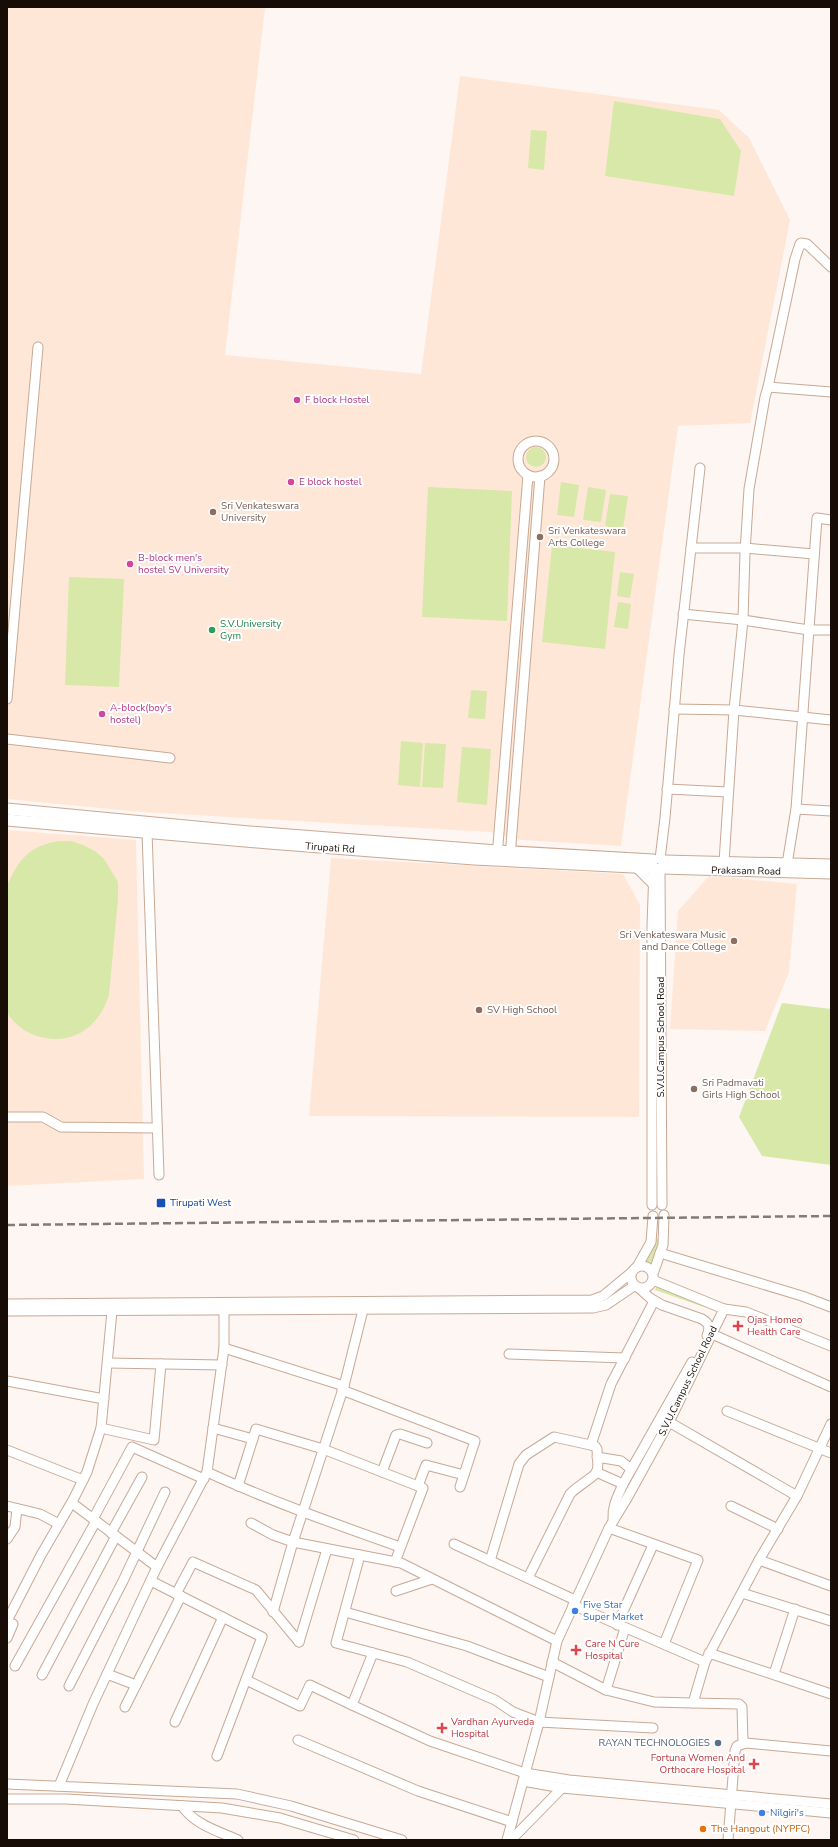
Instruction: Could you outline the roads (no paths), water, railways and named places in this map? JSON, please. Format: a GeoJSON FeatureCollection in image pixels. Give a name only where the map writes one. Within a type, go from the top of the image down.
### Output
{"type":"FeatureCollection","features":[{"type":"Feature","properties":{"kind":"main road","name":"Tirupati Rd"},"geometry":{"type":"LineString","coordinates":[[7,810],[248,837]]}},
{"type":"Feature","properties":{"kind":"main road","name":"Tirupati Rd"},"geometry":{"type":"LineString","coordinates":[[7,820],[147,832],[248,837],[657,865]]}},
{"type":"Feature","properties":{"kind":"main road","name":"Tirupati Rd"},"geometry":{"type":"LineString","coordinates":[[510,856],[637,868],[657,865]]}},
{"type":"Feature","properties":{"kind":"main road","name":"Prakasam Road"},"geometry":{"type":"LineString","coordinates":[[657,865],[724,862],[831,865]]}},
{"type":"Feature","properties":{"kind":"main road","name":"Prakasam Road"},"geometry":{"type":"LineString","coordinates":[[657,865],[831,873]]}},
{"type":"Feature","properties":{"kind":"street"},"geometry":{"type":"LineString","coordinates":[[724,862],[734,710],[743,620],[745,548],[750,489],[765,397],[795,259],[800,244],[807,244],[831,267]]}},
{"type":"Feature","properties":{"kind":"street"},"geometry":{"type":"LineString","coordinates":[[7,699],[9,655],[38,347]]}},
{"type":"Feature","properties":{"kind":"street"},"geometry":{"type":"LineString","coordinates":[[768,387],[831,392]]}},
{"type":"Feature","properties":{"kind":"street"},"geometry":{"type":"LineString","coordinates":[[536,441],[543,443],[548,447],[553,456],[550,468],[540,476],[528,475],[520,466],[518,454],[524,446],[530,442],[536,441]]}},
{"type":"Feature","properties":{"kind":"street"},"geometry":{"type":"LineString","coordinates":[[657,865],[667,789],[683,614],[700,468]]}},
{"type":"Feature","properties":{"kind":"street"},"geometry":{"type":"LineString","coordinates":[[497,855],[528,475]]}},
{"type":"Feature","properties":{"kind":"street"},"geometry":{"type":"LineString","coordinates":[[510,856],[540,476]]}},
{"type":"Feature","properties":{"kind":"street"},"geometry":{"type":"LineString","coordinates":[[787,864],[796,809],[817,518],[831,520]]}},
{"type":"Feature","properties":{"kind":"street"},"geometry":{"type":"LineString","coordinates":[[691,548],[745,548],[814,554]]}},
{"type":"Feature","properties":{"kind":"street"},"geometry":{"type":"LineString","coordinates":[[683,614],[743,620],[809,630],[831,630]]}},
{"type":"Feature","properties":{"kind":"street"},"geometry":{"type":"LineString","coordinates":[[674,709],[734,710],[831,720]]}},
{"type":"Feature","properties":{"kind":"street"},"geometry":{"type":"LineString","coordinates":[[7,739],[170,758]]}},
{"type":"Feature","properties":{"kind":"street"},"geometry":{"type":"LineString","coordinates":[[667,789],[728,792]]}},
{"type":"Feature","properties":{"kind":"street"},"geometry":{"type":"LineString","coordinates":[[796,809],[831,811]]}},
{"type":"Feature","properties":{"kind":"street"},"geometry":{"type":"LineString","coordinates":[[147,832],[159,1175]]}},
{"type":"Feature","properties":{"kind":"street","name":"S.V.U.Campus School Road"},"geometry":{"type":"LineString","coordinates":[[652,1205],[652,926],[653,884],[657,865]]}},
{"type":"Feature","properties":{"kind":"street","name":"S.V.U.Campus School Road"},"geometry":{"type":"LineString","coordinates":[[657,865],[662,1205]]}},
{"type":"Feature","properties":{"kind":"street"},"geometry":{"type":"LineString","coordinates":[[637,868],[653,884]]}},
{"type":"Feature","properties":{"kind":"street"},"geometry":{"type":"LineString","coordinates":[[7,1117],[44,1117],[61,1127],[157,1128]]}},
{"type":"Feature","properties":{"kind":"street"},"geometry":{"type":"LineString","coordinates":[[637,1287],[631,1279],[634,1269],[651,1242],[653,1216]]}},
{"type":"Feature","properties":{"kind":"street"},"geometry":{"type":"LineString","coordinates":[[7,1312],[593,1308],[606,1304],[637,1287],[647,1288],[653,1277],[663,1245],[664,1216]]}},
{"type":"Feature","properties":{"kind":"street"},"geometry":{"type":"LineString","coordinates":[[660,1253],[802,1296],[831,1307]]}},
{"type":"Feature","properties":{"kind":"street"},"geometry":{"type":"LineString","coordinates":[[7,1304],[592,1300],[603,1296],[634,1269],[647,1267],[653,1277],[724,1309],[746,1312],[831,1346]]}},
{"type":"Feature","properties":{"kind":"street","name":"S.V.U.Campus School Road"},"geometry":{"type":"LineString","coordinates":[[613,1519],[614,1506],[623,1484],[708,1335],[710,1328],[708,1322],[654,1301],[637,1287]]}},
{"type":"Feature","properties":{"kind":"street"},"geometry":{"type":"LineString","coordinates":[[591,1445],[611,1384],[654,1301]]}},
{"type":"Feature","properties":{"kind":"street","name":"S.V.U.Campus School Road"},"geometry":{"type":"LineString","coordinates":[[507,1840],[539,1722],[557,1641],[613,1519],[626,1500],[669,1422],[724,1309]]}},
{"type":"Feature","properties":{"kind":"street"},"geometry":{"type":"LineString","coordinates":[[59,1786],[107,1674],[157,1568],[205,1475],[214,1428],[224,1348],[224,1310]]}},
{"type":"Feature","properties":{"kind":"street"},"geometry":{"type":"LineString","coordinates":[[273,1612],[292,1542],[343,1388],[363,1310]]}},
{"type":"Feature","properties":{"kind":"street"},"geometry":{"type":"LineString","coordinates":[[7,1638],[13,1624],[8,1617],[41,1555],[72,1503],[83,1480],[101,1428],[112,1311]]}},
{"type":"Feature","properties":{"kind":"street"},"geometry":{"type":"LineString","coordinates":[[712,1334],[831,1387]]}},
{"type":"Feature","properties":{"kind":"street"},"geometry":{"type":"LineString","coordinates":[[224,1348],[343,1388],[475,1441],[460,1487]]}},
{"type":"Feature","properties":{"kind":"street"},"geometry":{"type":"LineString","coordinates":[[509,1354],[625,1358]]}},
{"type":"Feature","properties":{"kind":"street"},"geometry":{"type":"LineString","coordinates":[[108,1363],[222,1365]]}},
{"type":"Feature","properties":{"kind":"street"},"geometry":{"type":"LineString","coordinates":[[101,1428],[154,1440],[161,1364]]}},
{"type":"Feature","properties":{"kind":"street"},"geometry":{"type":"LineString","coordinates":[[7,1380],[104,1399]]}},
{"type":"Feature","properties":{"kind":"street"},"geometry":{"type":"LineString","coordinates":[[727,1411],[831,1453]]}},
{"type":"Feature","properties":{"kind":"street"},"geometry":{"type":"LineString","coordinates":[[669,1422],[797,1496]]}},
{"type":"Feature","properties":{"kind":"street"},"geometry":{"type":"LineString","coordinates":[[693,1704],[709,1653],[759,1560],[797,1496],[831,1424]]}},
{"type":"Feature","properties":{"kind":"street"},"geometry":{"type":"LineString","coordinates":[[214,1428],[253,1439]]}},
{"type":"Feature","properties":{"kind":"street"},"geometry":{"type":"LineString","coordinates":[[238,1486],[256,1429],[323,1449],[423,1488],[395,1562]]}},
{"type":"Feature","properties":{"kind":"street"},"geometry":{"type":"LineString","coordinates":[[382,1472],[396,1435],[400,1434],[427,1443]]}},
{"type":"Feature","properties":{"kind":"street"},"geometry":{"type":"LineString","coordinates":[[490,1560],[519,1464],[523,1458],[554,1437],[591,1445],[597,1448],[596,1472],[575,1488],[570,1494],[528,1578]]}},
{"type":"Feature","properties":{"kind":"street"},"geometry":{"type":"LineString","coordinates":[[15,1666],[95,1520],[132,1447],[238,1486],[302,1512],[400,1547]]}},
{"type":"Feature","properties":{"kind":"street"},"geometry":{"type":"LineString","coordinates":[[7,1450],[83,1480]]}},
{"type":"Feature","properties":{"kind":"street"},"geometry":{"type":"LineString","coordinates":[[597,1457],[621,1461],[631,1469]]}},
{"type":"Feature","properties":{"kind":"street"},"geometry":{"type":"LineString","coordinates":[[418,1486],[426,1465],[464,1475]]}},
{"type":"Feature","properties":{"kind":"street"},"geometry":{"type":"LineString","coordinates":[[596,1472],[623,1484]]}},
{"type":"Feature","properties":{"kind":"street"},"geometry":{"type":"LineString","coordinates":[[42,1675],[142,1477]]}},
{"type":"Feature","properties":{"kind":"street"},"geometry":{"type":"LineString","coordinates":[[69,1686],[165,1492]]}},
{"type":"Feature","properties":{"kind":"street"},"geometry":{"type":"LineString","coordinates":[[72,1503],[157,1568]]}},
{"type":"Feature","properties":{"kind":"street"},"geometry":{"type":"LineString","coordinates":[[7,1506],[40,1514],[59,1524]]}},
{"type":"Feature","properties":{"kind":"street"},"geometry":{"type":"LineString","coordinates":[[731,1506],[778,1529]]}},
{"type":"Feature","properties":{"kind":"street"},"geometry":{"type":"LineString","coordinates":[[7,1539],[17,1509]]}},
{"type":"Feature","properties":{"kind":"street"},"geometry":{"type":"LineString","coordinates":[[251,1523],[273,1535],[292,1542],[401,1563],[557,1641]]}},
{"type":"Feature","properties":{"kind":"street"},"geometry":{"type":"LineString","coordinates":[[609,1528],[698,1560],[664,1644]]}},
{"type":"Feature","properties":{"kind":"street"},"geometry":{"type":"LineString","coordinates":[[454,1544],[528,1578],[620,1626],[705,1662]]}},
{"type":"Feature","properties":{"kind":"street"},"geometry":{"type":"LineString","coordinates":[[606,1690],[620,1626],[653,1545]]}},
{"type":"Feature","properties":{"kind":"street"},"geometry":{"type":"LineString","coordinates":[[125,1707],[192,1562],[256,1590],[299,1642],[327,1549]]}},
{"type":"Feature","properties":{"kind":"street"},"geometry":{"type":"LineString","coordinates":[[360,1555],[336,1642],[407,1662],[495,1700],[513,1712],[539,1722],[652,1728]]}},
{"type":"Feature","properties":{"kind":"street"},"geometry":{"type":"LineString","coordinates":[[759,1560],[831,1586]]}},
{"type":"Feature","properties":{"kind":"street"},"geometry":{"type":"LineString","coordinates":[[396,1591],[432,1579]]}},
{"type":"Feature","properties":{"kind":"street"},"geometry":{"type":"LineString","coordinates":[[151,1581],[262,1637],[217,1756]]}},
{"type":"Feature","properties":{"kind":"street"},"geometry":{"type":"LineString","coordinates":[[742,1593],[831,1621]]}},
{"type":"Feature","properties":{"kind":"street"},"geometry":{"type":"LineString","coordinates":[[774,1674],[795,1609]]}},
{"type":"Feature","properties":{"kind":"street"},"geometry":{"type":"LineString","coordinates":[[345,1612],[467,1646],[549,1677]]}},
{"type":"Feature","properties":{"kind":"street"},"geometry":{"type":"LineString","coordinates":[[175,1722],[223,1617]]}},
{"type":"Feature","properties":{"kind":"street"},"geometry":{"type":"LineString","coordinates":[[352,1705],[373,1653]]}},
{"type":"Feature","properties":{"kind":"street"},"geometry":{"type":"LineString","coordinates":[[709,1653],[831,1694]]}},
{"type":"Feature","properties":{"kind":"street"},"geometry":{"type":"LineString","coordinates":[[552,1662],[606,1690],[654,1702],[740,1704],[742,1708],[743,1743]]}},
{"type":"Feature","properties":{"kind":"street"},"geometry":{"type":"LineString","coordinates":[[107,1674],[136,1685]]}},
{"type":"Feature","properties":{"kind":"street"},"geometry":{"type":"LineString","coordinates":[[246,1680],[300,1706],[310,1686],[430,1741],[524,1777],[562,1788],[831,1804]]}},
{"type":"Feature","properties":{"kind":"street"},"geometry":{"type":"LineString","coordinates":[[298,1740],[418,1791],[512,1822]]}},
{"type":"Feature","properties":{"kind":"street"},"geometry":{"type":"LineString","coordinates":[[728,1840],[735,1751],[738,1746],[743,1743],[831,1752]]}},
{"type":"Feature","properties":{"kind":"street"},"geometry":{"type":"LineString","coordinates":[[524,1777],[569,1780],[732,1799],[831,1813]]}},
{"type":"Feature","properties":{"kind":"street"},"geometry":{"type":"LineString","coordinates":[[7,1784],[237,1794],[291,1806],[402,1840]]}},
{"type":"Feature","properties":{"kind":"street"},"geometry":{"type":"LineString","coordinates":[[511,1840],[562,1788]]}},
{"type":"Feature","properties":{"kind":"street"},"geometry":{"type":"LineString","coordinates":[[7,1799],[66,1799],[222,1808],[280,1818],[354,1840]]}},
{"type":"Feature","properties":{"kind":"street"},"geometry":{"type":"LineString","coordinates":[[182,1806],[188,1814],[198,1822],[238,1840]]}},
{"type":"Feature","properties":{"kind":"railway"},"geometry":{"type":"LineString","coordinates":[[7,1225],[831,1216]]}},
{"type":"Feature","properties":{"kind":"place","name":"F block Hostel"},"geometry":{"type":"Point","coordinates":[297,400]}},
{"type":"Feature","properties":{"kind":"place","name":"E block hostel"},"geometry":{"type":"Point","coordinates":[291,482]}},
{"type":"Feature","properties":{"kind":"place","name":"Sri Venkateswara University"},"geometry":{"type":"Point","coordinates":[213,512]}},
{"type":"Feature","properties":{"kind":"place","name":"Sri Venkateswara Arts College"},"geometry":{"type":"Point","coordinates":[540,537]}},
{"type":"Feature","properties":{"kind":"place","name":"B-block men's hostel SV University"},"geometry":{"type":"Point","coordinates":[130,564]}},
{"type":"Feature","properties":{"kind":"place","name":"S.V.University Gym"},"geometry":{"type":"Point","coordinates":[212,630]}},
{"type":"Feature","properties":{"kind":"place","name":"A-block(boy's hostel)"},"geometry":{"type":"Point","coordinates":[102,714]}},
{"type":"Feature","properties":{"kind":"place","name":"Sri Venkateswara Music and Dance College"},"geometry":{"type":"Point","coordinates":[734,941]}},
{"type":"Feature","properties":{"kind":"place","name":"SV High School"},"geometry":{"type":"Point","coordinates":[479,1010]}},
{"type":"Feature","properties":{"kind":"place","name":"Sri Padmavati Girls High School"},"geometry":{"type":"Point","coordinates":[694,1089]}},
{"type":"Feature","properties":{"kind":"place","name":"Tirupati West"},"geometry":{"type":"Point","coordinates":[161,1203]}},
{"type":"Feature","properties":{"kind":"place","name":"Ojas Homeo Health Care"},"geometry":{"type":"Point","coordinates":[738,1326]}},
{"type":"Feature","properties":{"kind":"place","name":"Five Star Super Market"},"geometry":{"type":"Point","coordinates":[575,1611]}},
{"type":"Feature","properties":{"kind":"place","name":"Care N Cure Hospital"},"geometry":{"type":"Point","coordinates":[576,1650]}},
{"type":"Feature","properties":{"kind":"place","name":"Vardhan Ayurveda Hospital"},"geometry":{"type":"Point","coordinates":[442,1728]}},
{"type":"Feature","properties":{"kind":"place","name":"RAYAN TECHNOLOGIES"},"geometry":{"type":"Point","coordinates":[718,1743]}},
{"type":"Feature","properties":{"kind":"place","name":"Fortuna Women And Orthocare Hospital"},"geometry":{"type":"Point","coordinates":[754,1764]}},
{"type":"Feature","properties":{"kind":"place","name":"Nilgiri's"},"geometry":{"type":"Point","coordinates":[762,1813]}},
{"type":"Feature","properties":{"kind":"place","name":"The Hangout (NYPFC)"},"geometry":{"type":"Point","coordinates":[703,1829]}}]}
